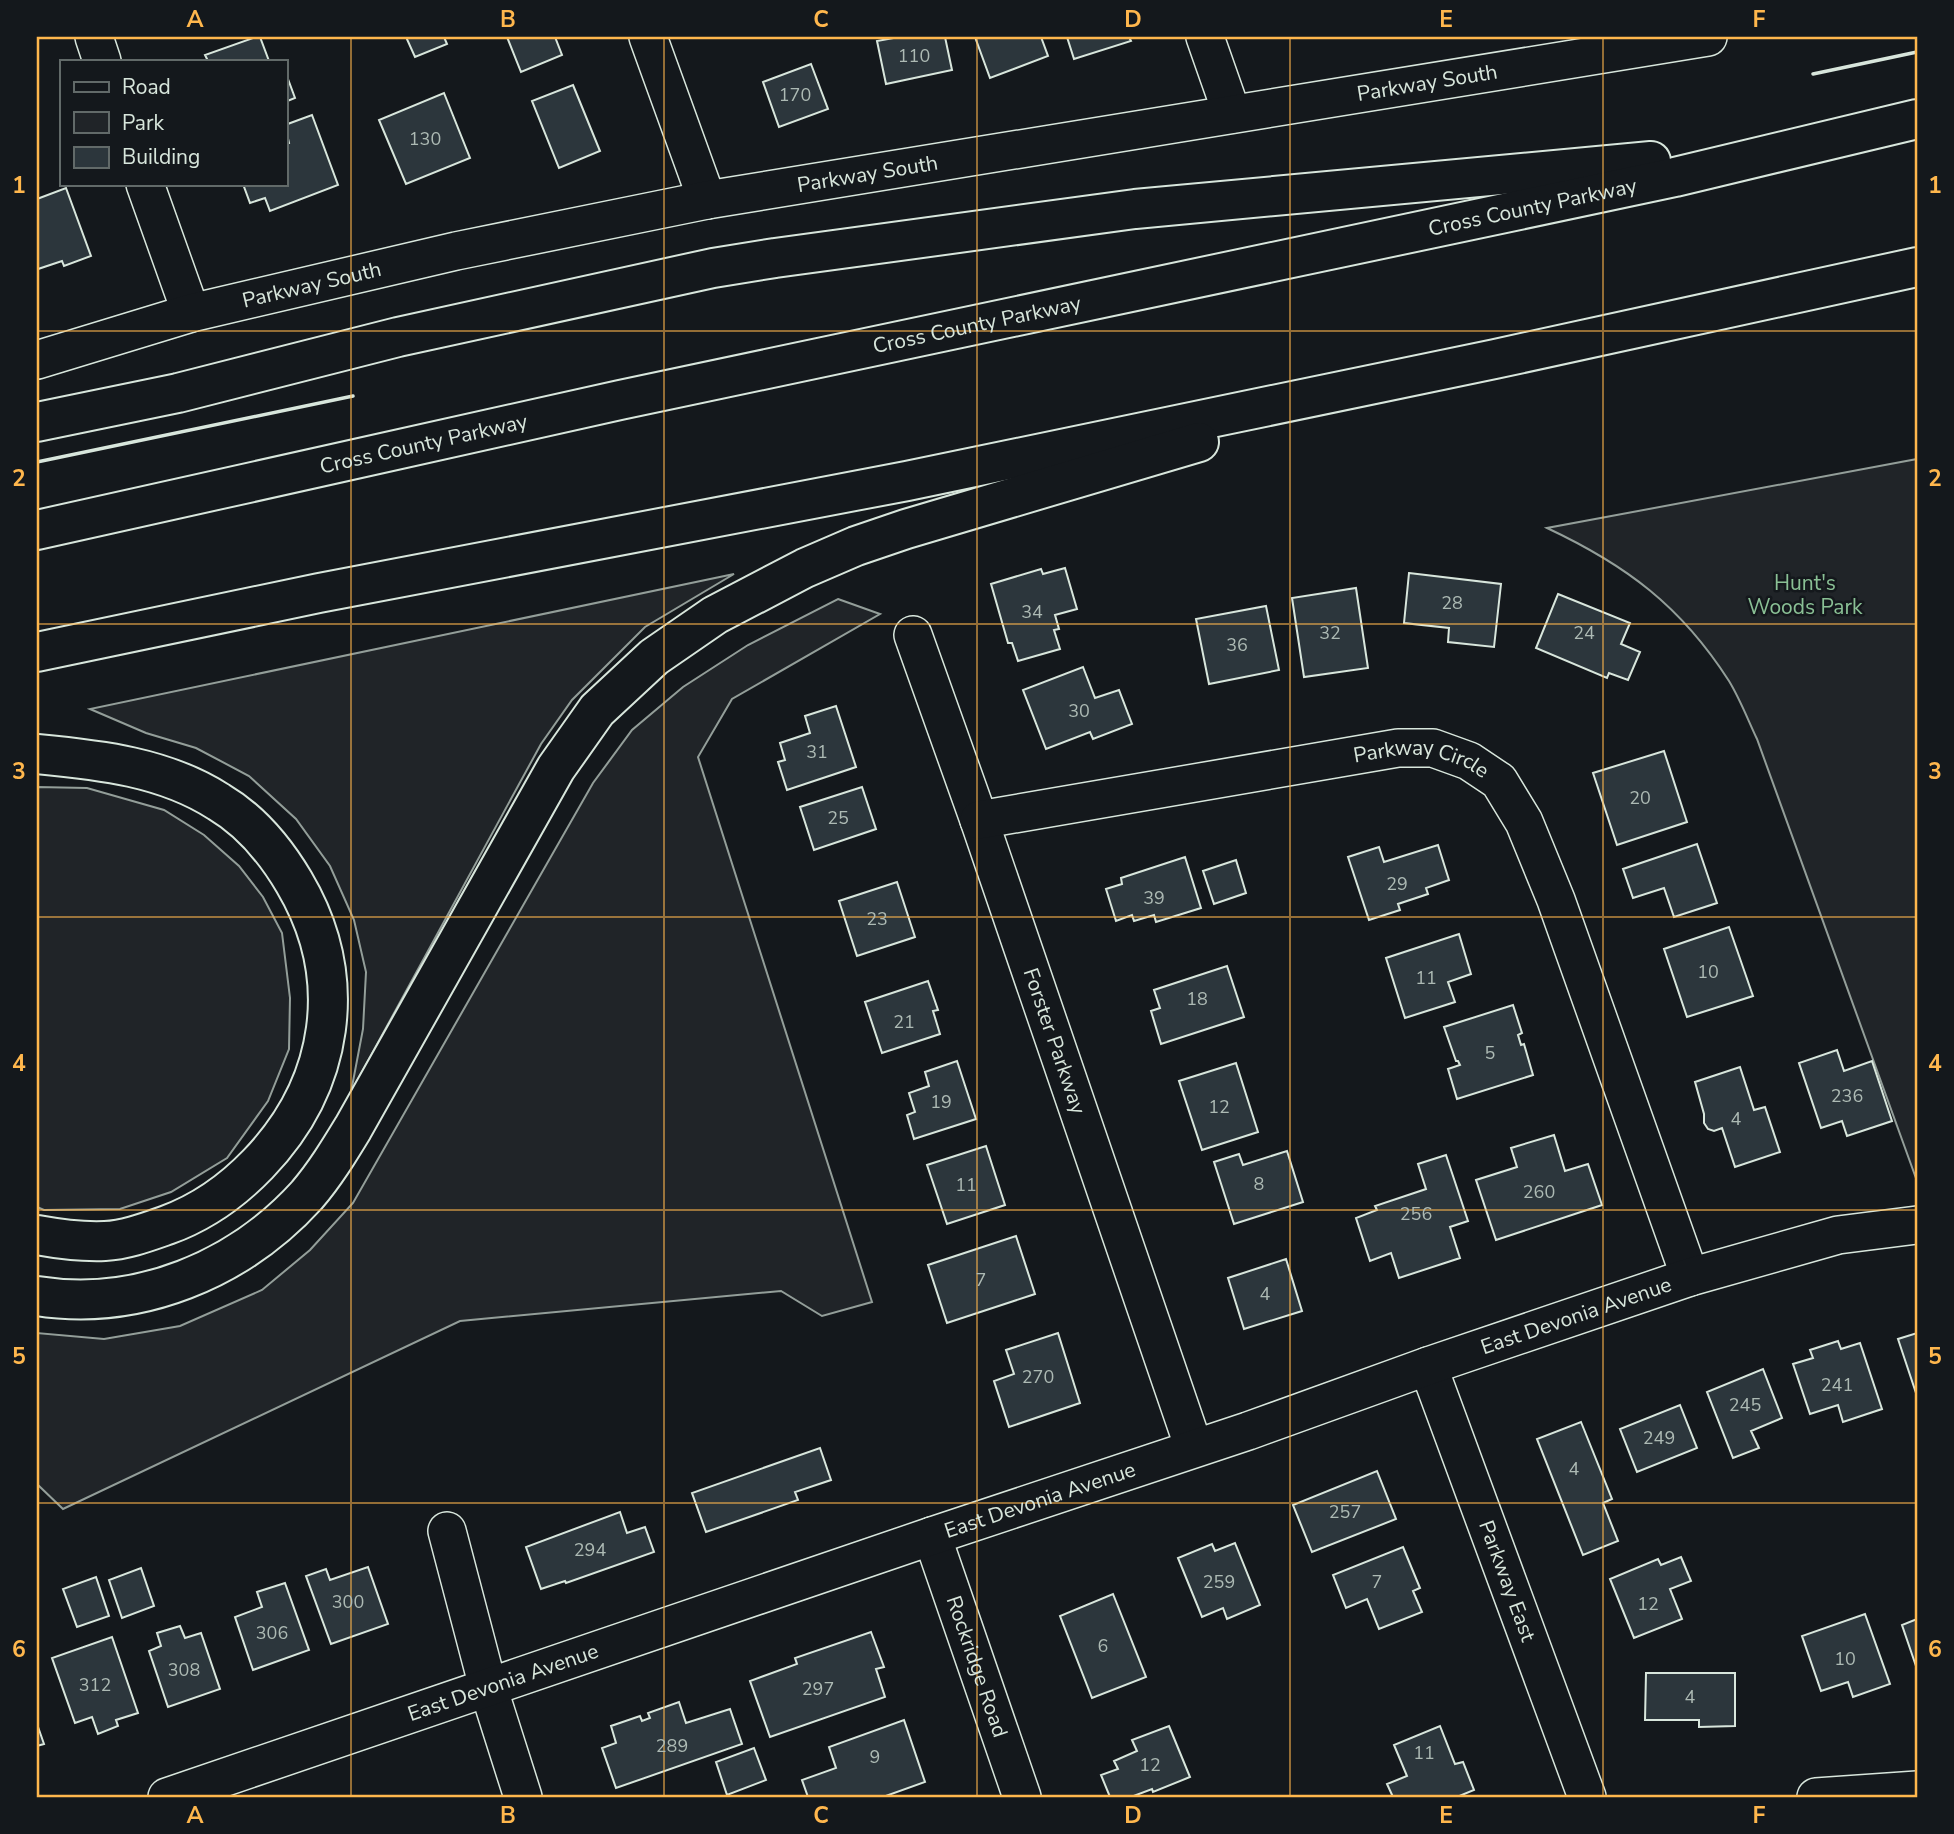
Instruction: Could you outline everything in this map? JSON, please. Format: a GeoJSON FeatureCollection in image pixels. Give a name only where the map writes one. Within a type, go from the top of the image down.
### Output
{"type":"FeatureCollection","features":[{"type":"Feature","properties":{"kind":"highway","name":"Cross County Parkway"},"geometry":{"type":"LineString","coordinates":[[37,530],[620,400],[1662,180],[1917,119]]}},
{"type":"Feature","properties":{"kind":"highway"},"geometry":{"type":"LineString","coordinates":[[37,422],[178,393],[411,334],[713,268],[775,258],[1135,209],[1796,147]]}},
{"type":"Feature","properties":{"kind":"highway"},"geometry":{"type":"LineString","coordinates":[[37,652],[319,593],[846,494],[1424,374],[1917,267]]}},
{"type":"Feature","properties":{"kind":"highway"},"geometry":{"type":"LineString","coordinates":[[37,1296],[97,1299],[133,1294],[184,1280],[210,1270],[245,1250],[277,1224],[307,1194],[331,1164],[353,1128],[556,768],[597,710],[653,657],[684,634],[806,568],[906,529],[994,505],[1424,374]]}},
{"type":"Feature","properties":{"kind":"highway"},"geometry":{"type":"LineString","coordinates":[[37,754],[89,759],[166,776],[195,788],[243,819],[264,839],[282,862],[299,891],[312,918],[323,953],[329,990],[327,1026],[321,1059],[308,1093],[290,1126],[240,1183],[209,1206],[144,1233],[108,1241],[75,1241],[37,1235]]}},
{"type":"Feature","properties":{"kind":"street"},"geometry":{"type":"LineString","coordinates":[[94,37],[103,60]]}},
{"type":"Feature","properties":{"kind":"street"},"geometry":{"type":"LineString","coordinates":[[648,37],[707,201]]}},
{"type":"Feature","properties":{"kind":"street"},"geometry":{"type":"LineString","coordinates":[[1205,37],[1232,114]]}},
{"type":"Feature","properties":{"kind":"street","name":"Parkway South"},"geometry":{"type":"LineString","coordinates":[[37,360],[191,313],[456,251],[707,201],[1708,37]]}},
{"type":"Feature","properties":{"kind":"street"},"geometry":{"type":"LineString","coordinates":[[146,186],[191,313]]}},
{"type":"Feature","properties":{"kind":"street","name":"Forster Parkway"},"geometry":{"type":"LineString","coordinates":[[913,635],[1194,1448]]}},
{"type":"Feature","properties":{"kind":"street","name":"Parkway Circle"},"geometry":{"type":"LineString","coordinates":[[979,821],[1398,748],[1433,748],[1469,761],[1499,781],[1524,822],[1556,900],[1690,1277]]}},
{"type":"Feature","properties":{"kind":"street","name":"East Devonia Avenue"},"geometry":{"type":"LineString","coordinates":[[167,1797],[1690,1277],[1838,1235],[1917,1225]]}},
{"type":"Feature","properties":{"kind":"street","name":"Parkway East"},"geometry":{"type":"LineString","coordinates":[[1428,1366],[1587,1797]]}},
{"type":"Feature","properties":{"kind":"street"},"geometry":{"type":"LineString","coordinates":[[447,1531],[488,1687],[523,1797]]}},
{"type":"Feature","properties":{"kind":"street","name":"Rockridge Road"},"geometry":{"type":"LineString","coordinates":[[932,1536],[1022,1797]]}},
{"type":"Feature","properties":{"kind":"street"},"geometry":{"type":"LineString","coordinates":[[1816,1797],[1917,1790]]}},
{"type":"Feature","properties":{"kind":"green space","name":"Hunt's Woods Park"},"geometry":{"type":"Polygon","coordinates":[[[1917,459],[1917,1181],[1757,739],[1733,688],[1711,654],[1650,590],[1602,557],[1547,528],[1917,459]]]}},
{"type":"Feature","properties":{"kind":"green space"},"geometry":{"type":"Polygon","coordinates":[[[734,574],[645,627],[572,700],[541,744],[351,1092],[363,1029],[366,972],[354,920],[330,866],[296,819],[249,776],[196,748],[146,733],[90,709],[734,574]]]}},
{"type":"Feature","properties":{"kind":"green space"},"geometry":{"type":"Polygon","coordinates":[[[838,599],[880,614],[732,699],[698,757],[872,1302],[822,1316],[781,1291],[460,1321],[63,1509],[37,1484],[37,1333],[104,1339],[180,1326],[262,1290],[310,1250],[353,1203],[593,783],[632,730],[683,687],[748,645],[838,599]]]}},
{"type":"Feature","properties":{"kind":"green space"},"geometry":{"type":"Polygon","coordinates":[[[37,787],[87,788],[164,810],[204,835],[239,866],[263,897],[282,933],[290,998],[289,1049],[268,1101],[227,1158],[171,1192],[120,1209],[44,1210],[37,1207],[37,787]]]}},
{"type":"Feature","properties":{"kind":"building"},"geometry":{"type":"Polygon","coordinates":[[[260,37],[269,60],[208,60],[205,55],[260,37]]]}},
{"type":"Feature","properties":{"kind":"building"},"geometry":{"type":"Polygon","coordinates":[[[406,37],[444,37],[447,44],[415,57],[406,37]]]}},
{"type":"Feature","properties":{"kind":"building"},"geometry":{"type":"Polygon","coordinates":[[[507,37],[555,37],[562,55],[521,72],[507,37]]]}},
{"type":"Feature","properties":{"kind":"building"},"geometry":{"type":"Polygon","coordinates":[[[899,37],[945,37],[952,70],[886,84],[877,41],[899,37]]]}},
{"type":"Feature","properties":{"kind":"building"},"geometry":{"type":"Polygon","coordinates":[[[975,37],[1041,37],[1048,56],[990,78],[975,37]]]}},
{"type":"Feature","properties":{"kind":"building"},"geometry":{"type":"Polygon","coordinates":[[[1067,37],[1129,37],[1131,41],[1074,59],[1067,37]]]}},
{"type":"Feature","properties":{"kind":"building"},"geometry":{"type":"Polygon","coordinates":[[[811,64],[828,109],[779,127],[763,82],[811,64]]]}},
{"type":"Feature","properties":{"kind":"building"},"geometry":{"type":"Polygon","coordinates":[[[287,76],[295,98],[287,101],[287,76]]]}},
{"type":"Feature","properties":{"kind":"building"},"geometry":{"type":"Polygon","coordinates":[[[573,85],[600,151],[559,168],[532,101],[573,85]]]}},
{"type":"Feature","properties":{"kind":"building"},"geometry":{"type":"Polygon","coordinates":[[[444,93],[470,158],[406,184],[379,120],[444,93]]]}},
{"type":"Feature","properties":{"kind":"building"},"geometry":{"type":"Polygon","coordinates":[[[312,115],[338,185],[270,211],[265,198],[250,203],[244,186],[287,186],[287,124],[312,115]]]}},
{"type":"Feature","properties":{"kind":"building"},"geometry":{"type":"Polygon","coordinates":[[[66,188],[91,256],[64,266],[62,261],[38,269],[37,199],[66,188]]]}},
{"type":"Feature","properties":{"kind":"building"},"geometry":{"type":"Polygon","coordinates":[[[1065,568],[1077,609],[1055,615],[1059,629],[1054,630],[1060,649],[1018,661],[1012,643],[1008,643],[991,584],[1041,569],[1043,574],[1065,568]]]}},
{"type":"Feature","properties":{"kind":"building"},"geometry":{"type":"Polygon","coordinates":[[[1409,573],[1501,584],[1494,647],[1448,642],[1449,628],[1404,623],[1409,573]]]}},
{"type":"Feature","properties":{"kind":"building"},"geometry":{"type":"Polygon","coordinates":[[[1356,588],[1368,668],[1304,677],[1292,598],[1356,588]]]}},
{"type":"Feature","properties":{"kind":"building"},"geometry":{"type":"Polygon","coordinates":[[[1558,594],[1630,623],[1621,644],[1640,652],[1628,680],[1609,673],[1607,678],[1536,648],[1558,594]]]}},
{"type":"Feature","properties":{"kind":"building"},"geometry":{"type":"Polygon","coordinates":[[[1266,606],[1279,670],[1209,684],[1196,619],[1266,606]]]}},
{"type":"Feature","properties":{"kind":"building"},"geometry":{"type":"Polygon","coordinates":[[[1083,667],[1095,698],[1119,690],[1132,724],[1093,739],[1090,732],[1046,749],[1023,690],[1083,667]]]}},
{"type":"Feature","properties":{"kind":"building"},"geometry":{"type":"Polygon","coordinates":[[[836,706],[856,767],[787,790],[778,762],[785,760],[780,743],[810,733],[805,716],[836,706]]]}},
{"type":"Feature","properties":{"kind":"building"},"geometry":{"type":"Polygon","coordinates":[[[1664,751],[1687,822],[1617,845],[1593,773],[1664,751]]]}},
{"type":"Feature","properties":{"kind":"building"},"geometry":{"type":"Polygon","coordinates":[[[862,787],[876,829],[814,850],[800,807],[862,787]]]}},
{"type":"Feature","properties":{"kind":"building"},"geometry":{"type":"Polygon","coordinates":[[[1697,844],[1717,903],[1674,917],[1664,888],[1633,898],[1623,869],[1697,844]]]}},
{"type":"Feature","properties":{"kind":"building"},"geometry":{"type":"Polygon","coordinates":[[[1438,845],[1449,880],[1426,888],[1428,894],[1398,904],[1400,910],[1369,920],[1348,857],[1379,847],[1384,862],[1438,845]]]}},
{"type":"Feature","properties":{"kind":"building"},"geometry":{"type":"Polygon","coordinates":[[[1185,857],[1201,908],[1156,922],[1154,915],[1134,921],[1132,915],[1116,921],[1106,889],[1122,884],[1121,878],[1185,857]]]}},
{"type":"Feature","properties":{"kind":"building"},"geometry":{"type":"Polygon","coordinates":[[[1236,860],[1246,893],[1214,904],[1203,871],[1236,860]]]}},
{"type":"Feature","properties":{"kind":"building"},"geometry":{"type":"Polygon","coordinates":[[[897,882],[915,937],[857,956],[839,901],[897,882]]]}},
{"type":"Feature","properties":{"kind":"building"},"geometry":{"type":"Polygon","coordinates":[[[1729,927],[1753,996],[1687,1017],[1664,949],[1729,927]]]}},
{"type":"Feature","properties":{"kind":"building"},"geometry":{"type":"Polygon","coordinates":[[[1459,934],[1471,974],[1448,982],[1455,1002],[1405,1018],[1386,958],[1459,934]]]}},
{"type":"Feature","properties":{"kind":"building"},"geometry":{"type":"Polygon","coordinates":[[[1227,966],[1244,1017],[1161,1044],[1151,1011],[1160,1008],[1154,990],[1227,966]]]}},
{"type":"Feature","properties":{"kind":"building"},"geometry":{"type":"Polygon","coordinates":[[[928,981],[938,1010],[933,1011],[940,1034],[882,1053],[865,1002],[928,981]]]}},
{"type":"Feature","properties":{"kind":"building"},"geometry":{"type":"Polygon","coordinates":[[[1513,1005],[1522,1033],[1518,1035],[1521,1045],[1524,1044],[1533,1075],[1457,1099],[1448,1069],[1460,1065],[1456,1061],[1444,1027],[1513,1005]]]}},
{"type":"Feature","properties":{"kind":"building"},"geometry":{"type":"Polygon","coordinates":[[[1837,1050],[1844,1071],[1872,1061],[1892,1121],[1847,1136],[1842,1121],[1821,1128],[1799,1063],[1837,1050]]]}},
{"type":"Feature","properties":{"kind":"building"},"geometry":{"type":"Polygon","coordinates":[[[957,1061],[976,1119],[914,1139],[907,1115],[915,1112],[909,1093],[929,1086],[925,1072],[957,1061]]]}},
{"type":"Feature","properties":{"kind":"building"},"geometry":{"type":"Polygon","coordinates":[[[1236,1063],[1258,1132],[1202,1150],[1179,1081],[1236,1063]]]}},
{"type":"Feature","properties":{"kind":"building"},"geometry":{"type":"Polygon","coordinates":[[[1740,1067],[1754,1110],[1765,1107],[1780,1152],[1735,1167],[1722,1128],[1714,1131],[1708,1129],[1704,1123],[1695,1082],[1740,1067]]]}},
{"type":"Feature","properties":{"kind":"building"},"geometry":{"type":"Polygon","coordinates":[[[1554,1135],[1565,1171],[1588,1164],[1602,1205],[1496,1240],[1476,1180],[1517,1167],[1511,1148],[1554,1135]]]}},
{"type":"Feature","properties":{"kind":"building"},"geometry":{"type":"Polygon","coordinates":[[[986,1146],[1005,1205],[947,1224],[927,1165],[986,1146]]]}},
{"type":"Feature","properties":{"kind":"building"},"geometry":{"type":"Polygon","coordinates":[[[1287,1151],[1303,1202],[1234,1224],[1214,1162],[1239,1154],[1243,1165],[1287,1151]]]}},
{"type":"Feature","properties":{"kind":"building"},"geometry":{"type":"Polygon","coordinates":[[[1446,1155],[1468,1221],[1450,1227],[1460,1258],[1399,1278],[1391,1253],[1370,1261],[1356,1218],[1377,1210],[1375,1206],[1426,1189],[1418,1164],[1446,1155]]]}},
{"type":"Feature","properties":{"kind":"building"},"geometry":{"type":"Polygon","coordinates":[[[1016,1236],[1035,1294],[947,1323],[928,1265],[1016,1236]]]}},
{"type":"Feature","properties":{"kind":"building"},"geometry":{"type":"Polygon","coordinates":[[[1286,1259],[1302,1311],[1244,1329],[1228,1278],[1286,1259]]]}},
{"type":"Feature","properties":{"kind":"building"},"geometry":{"type":"Polygon","coordinates":[[[1058,1333],[1080,1403],[1009,1427],[994,1381],[1014,1374],[1006,1350],[1058,1333]]]}},
{"type":"Feature","properties":{"kind":"building"},"geometry":{"type":"Polygon","coordinates":[[[1917,1333],[1917,1393],[1916,1393],[1898,1339],[1917,1333]]]}},
{"type":"Feature","properties":{"kind":"building"},"geometry":{"type":"Polygon","coordinates":[[[1838,1341],[1841,1349],[1860,1343],[1882,1409],[1843,1422],[1838,1405],[1810,1414],[1793,1364],[1813,1358],[1810,1350],[1838,1341]]]}},
{"type":"Feature","properties":{"kind":"building"},"geometry":{"type":"Polygon","coordinates":[[[1763,1369],[1782,1418],[1751,1431],[1759,1448],[1733,1458],[1707,1392],[1763,1369]]]}},
{"type":"Feature","properties":{"kind":"building"},"geometry":{"type":"Polygon","coordinates":[[[1680,1405],[1697,1448],[1637,1472],[1620,1429],[1680,1405]]]}},
{"type":"Feature","properties":{"kind":"building"},"geometry":{"type":"Polygon","coordinates":[[[1581,1422],[1612,1499],[1603,1503],[1618,1541],[1583,1555],[1537,1439],[1581,1422]]]}},
{"type":"Feature","properties":{"kind":"building"},"geometry":{"type":"Polygon","coordinates":[[[820,1448],[831,1480],[795,1492],[798,1500],[706,1532],[692,1493],[820,1448]]]}},
{"type":"Feature","properties":{"kind":"building"},"geometry":{"type":"Polygon","coordinates":[[[1377,1471],[1396,1519],[1312,1552],[1293,1505],[1377,1471]]]}},
{"type":"Feature","properties":{"kind":"building"},"geometry":{"type":"Polygon","coordinates":[[[620,1512],[627,1533],[645,1527],[654,1552],[541,1589],[526,1547],[620,1512]]]}},
{"type":"Feature","properties":{"kind":"building"},"geometry":{"type":"Polygon","coordinates":[[[1235,1543],[1260,1605],[1227,1619],[1223,1608],[1202,1617],[1178,1558],[1212,1544],[1215,1551],[1235,1543]]]}},
{"type":"Feature","properties":{"kind":"building"},"geometry":{"type":"Polygon","coordinates":[[[1403,1547],[1420,1588],[1413,1591],[1422,1612],[1379,1629],[1367,1599],[1346,1608],[1333,1575],[1403,1547]]]}},
{"type":"Feature","properties":{"kind":"building"},"geometry":{"type":"Polygon","coordinates":[[[1681,1557],[1691,1581],[1670,1589],[1682,1619],[1634,1638],[1610,1579],[1658,1559],[1661,1565],[1681,1557]]]}},
{"type":"Feature","properties":{"kind":"building"},"geometry":{"type":"Polygon","coordinates":[[[368,1567],[388,1624],[331,1644],[306,1576],[326,1569],[330,1580],[368,1567]]]}},
{"type":"Feature","properties":{"kind":"building"},"geometry":{"type":"Polygon","coordinates":[[[141,1568],[154,1606],[122,1618],[109,1580],[141,1568]]]}},
{"type":"Feature","properties":{"kind":"building"},"geometry":{"type":"Polygon","coordinates":[[[96,1577],[109,1616],[77,1627],[63,1589],[96,1577]]]}},
{"type":"Feature","properties":{"kind":"building"},"geometry":{"type":"Polygon","coordinates":[[[285,1583],[309,1650],[253,1670],[235,1617],[262,1607],[257,1592],[285,1583]]]}},
{"type":"Feature","properties":{"kind":"building"},"geometry":{"type":"Polygon","coordinates":[[[1113,1594],[1146,1677],[1092,1698],[1060,1616],[1113,1594]]]}},
{"type":"Feature","properties":{"kind":"building"},"geometry":{"type":"Polygon","coordinates":[[[1865,1614],[1890,1684],[1853,1697],[1848,1682],[1821,1691],[1802,1636],[1865,1614]]]}},
{"type":"Feature","properties":{"kind":"building"},"geometry":{"type":"Polygon","coordinates":[[[1917,1619],[1917,1669],[1902,1625],[1917,1619]]]}},
{"type":"Feature","properties":{"kind":"building"},"geometry":{"type":"Polygon","coordinates":[[[180,1626],[185,1638],[201,1633],[220,1689],[168,1707],[149,1651],[161,1646],[157,1633],[180,1626]]]}},
{"type":"Feature","properties":{"kind":"building"},"geometry":{"type":"Polygon","coordinates":[[[871,1632],[884,1667],[876,1669],[885,1697],[770,1737],[750,1681],[797,1664],[795,1658],[871,1632]]]}},
{"type":"Feature","properties":{"kind":"building"},"geometry":{"type":"Polygon","coordinates":[[[112,1637],[138,1713],[116,1720],[118,1726],[98,1734],[92,1717],[75,1723],[52,1658],[112,1637]]]}},
{"type":"Feature","properties":{"kind":"building"},"geometry":{"type":"Polygon","coordinates":[[[1646,1673],[1735,1673],[1735,1726],[1699,1727],[1699,1720],[1645,1720],[1646,1673]]]}},
{"type":"Feature","properties":{"kind":"building"},"geometry":{"type":"Polygon","coordinates":[[[679,1702],[686,1723],[730,1709],[742,1744],[616,1788],[602,1748],[616,1743],[611,1726],[640,1716],[642,1721],[650,1718],[648,1713],[679,1702]]]}},
{"type":"Feature","properties":{"kind":"building"},"geometry":{"type":"Polygon","coordinates":[[[904,1720],[925,1782],[883,1797],[808,1797],[802,1780],[836,1768],[829,1747],[904,1720]]]}},
{"type":"Feature","properties":{"kind":"building"},"geometry":{"type":"Polygon","coordinates":[[[37,1724],[44,1744],[37,1746],[37,1724]]]}},
{"type":"Feature","properties":{"kind":"building"},"geometry":{"type":"Polygon","coordinates":[[[1169,1726],[1190,1777],[1153,1792],[1152,1789],[1131,1797],[1110,1797],[1101,1775],[1118,1769],[1114,1761],[1137,1751],[1132,1740],[1169,1726]]]}},
{"type":"Feature","properties":{"kind":"building"},"geometry":{"type":"Polygon","coordinates":[[[1440,1726],[1455,1764],[1463,1762],[1474,1790],[1457,1797],[1393,1797],[1387,1784],[1407,1776],[1394,1745],[1440,1726]]]}},
{"type":"Feature","properties":{"kind":"building"},"geometry":{"type":"Polygon","coordinates":[[[754,1748],[766,1780],[727,1795],[716,1762],[754,1748]]]}},
{"type":"Feature","properties":{"kind":"wall"},"geometry":{"type":"LineString","coordinates":[[1813,74],[1917,52]]}},
{"type":"Feature","properties":{"kind":"wall"},"geometry":{"type":"LineString","coordinates":[[37,462],[353,396]]}}]}
